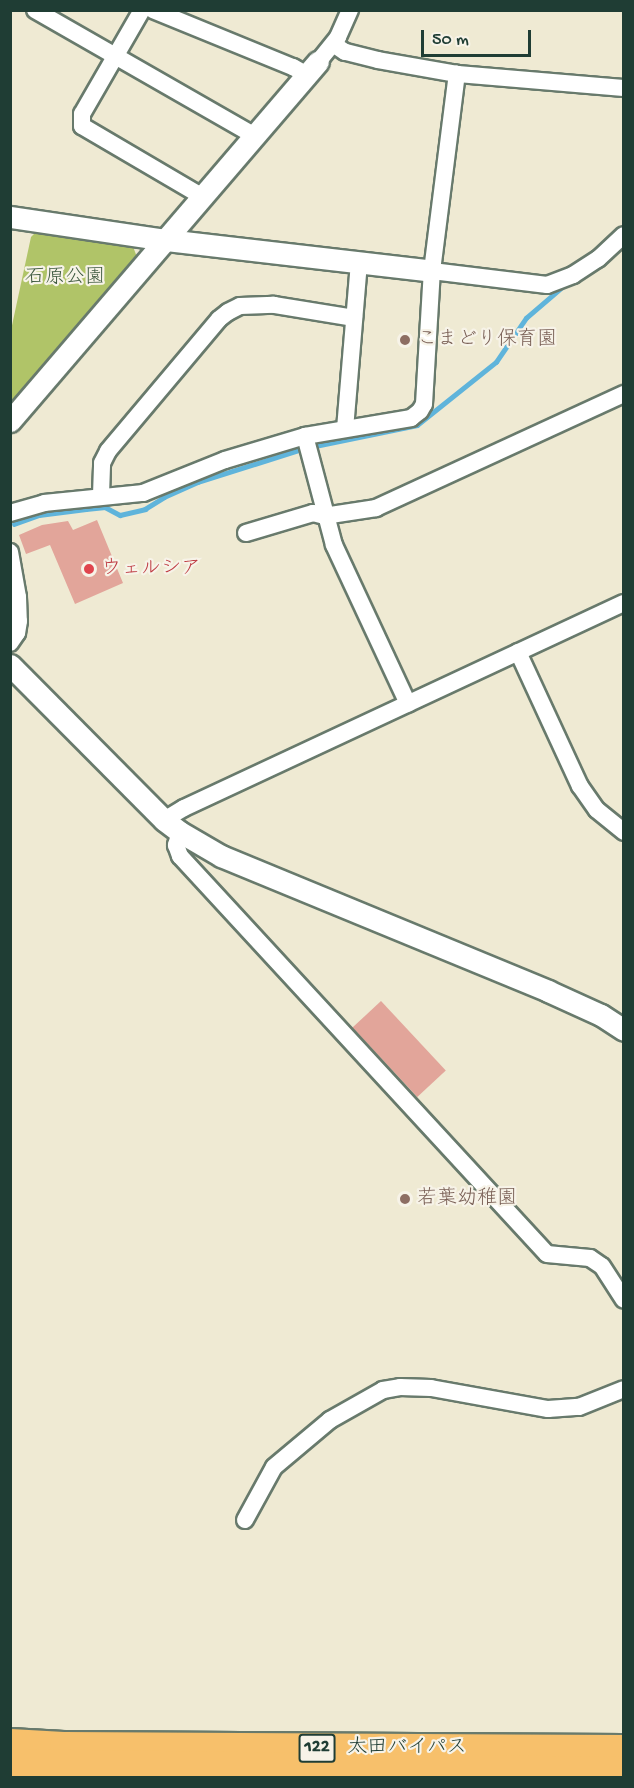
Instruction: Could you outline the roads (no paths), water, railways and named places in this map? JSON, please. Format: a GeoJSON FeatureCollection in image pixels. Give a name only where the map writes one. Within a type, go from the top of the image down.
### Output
{"type":"FeatureCollection","features":[{"type":"Feature","properties":{"kind":"highway","name":"太田バイパス"},"geometry":{"type":"LineString","coordinates":[[10,1742],[86,1746],[624,1748]]}},
{"type":"Feature","properties":{"kind":"highway","name":"太田バイパス"},"geometry":{"type":"LineString","coordinates":[[10,1762],[271,1772],[624,1770]]}},
{"type":"Feature","properties":{"kind":"street"},"geometry":{"type":"LineString","coordinates":[[35,10],[253,135]]}},
{"type":"Feature","properties":{"kind":"street"},"geometry":{"type":"LineString","coordinates":[[142,10],[82,114],[82,126],[203,196]]}},
{"type":"Feature","properties":{"kind":"street"},"geometry":{"type":"LineString","coordinates":[[153,10],[293,67],[312,69]]}},
{"type":"Feature","properties":{"kind":"street"},"geometry":{"type":"LineString","coordinates":[[10,420],[333,44],[350,10]]}},
{"type":"Feature","properties":{"kind":"street"},"geometry":{"type":"LineString","coordinates":[[333,44],[345,52],[378,60],[457,74],[624,88]]}},
{"type":"Feature","properties":{"kind":"street"},"geometry":{"type":"LineString","coordinates":[[10,513],[44,503],[101,495],[143,494],[225,460],[305,436],[411,418],[424,404],[432,271],[457,74]]}},
{"type":"Feature","properties":{"kind":"street"},"geometry":{"type":"LineString","coordinates":[[10,217],[166,240],[547,285],[573,275],[598,259],[624,235]]}},
{"type":"Feature","properties":{"kind":"street"},"geometry":{"type":"LineString","coordinates":[[345,429],[358,264]]}},
{"type":"Feature","properties":{"kind":"street"},"geometry":{"type":"LineString","coordinates":[[101,495],[102,463],[108,451],[219,319],[228,312],[240,306],[274,305],[354,318]]}},
{"type":"Feature","properties":{"kind":"street"},"geometry":{"type":"LineString","coordinates":[[246,533],[313,513],[324,516],[376,508],[624,394]]}},
{"type":"Feature","properties":{"kind":"street"},"geometry":{"type":"LineString","coordinates":[[305,436],[324,516],[334,545],[408,704]]}},
{"type":"Feature","properties":{"kind":"street"},"geometry":{"type":"LineString","coordinates":[[10,552],[18,597],[19,621],[17,633],[10,643]]}},
{"type":"Feature","properties":{"kind":"street"},"geometry":{"type":"LineString","coordinates":[[624,603],[184,807],[172,826],[180,856],[547,1254],[590,1258],[602,1266],[624,1300]]}},
{"type":"Feature","properties":{"kind":"street"},"geometry":{"type":"LineString","coordinates":[[518,652],[580,786],[597,810],[624,832]]}},
{"type":"Feature","properties":{"kind":"street"},"geometry":{"type":"LineString","coordinates":[[10,665],[172,826],[220,856],[549,991],[601,1015],[624,1029]]}},
{"type":"Feature","properties":{"kind":"street"},"geometry":{"type":"LineString","coordinates":[[245,1520],[274,1467],[330,1420],[383,1390],[400,1387],[431,1388],[548,1409],[579,1407],[624,1389]]}},
{"type":"Feature","properties":{"kind":"waterway"},"geometry":{"type":"LineString","coordinates":[[315,446],[417,425],[496,362],[526,318],[562,287]]}},
{"type":"Feature","properties":{"kind":"waterway"},"geometry":{"type":"LineString","coordinates":[[14,524],[39,515],[86,509],[105,507],[120,515],[145,509],[164,497],[198,482],[302,449]]}},
{"type":"Feature","properties":{"kind":"place","name":"こまどり保育園"},"geometry":{"type":"Point","coordinates":[405,340]}},
{"type":"Feature","properties":{"kind":"place","name":"ウェルシア"},"geometry":{"type":"Point","coordinates":[89,569]}},
{"type":"Feature","properties":{"kind":"place","name":"若葉幼稚園"},"geometry":{"type":"Point","coordinates":[405,1199]}},
{"type":"Feature","properties":{"kind":"park label","name":"石原公園"},"geometry":{"type":"Point","coordinates":[65,278]}}]}
